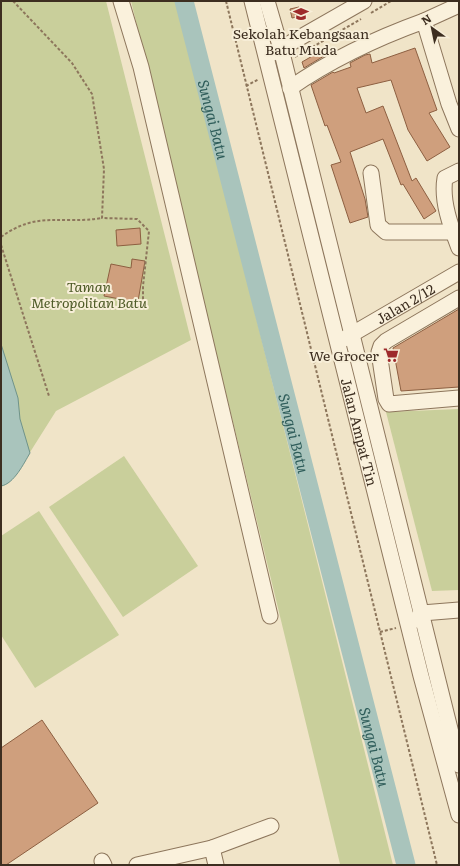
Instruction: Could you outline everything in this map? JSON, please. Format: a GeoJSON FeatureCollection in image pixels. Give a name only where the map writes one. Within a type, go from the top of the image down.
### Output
{"type":"FeatureCollection","features":[{"type":"Feature","properties":{"kind":"street"},"geometry":{"type":"LineString","coordinates":[[121,1],[141,67],[270,616]]}},
{"type":"Feature","properties":{"kind":"street","name":"Jalan Ampat Tin"},"geometry":{"type":"LineString","coordinates":[[252,1],[421,676],[459,815]]}},
{"type":"Feature","properties":{"kind":"street","name":"Jalan Ampat Tin"},"geometry":{"type":"LineString","coordinates":[[267,1],[281,49],[459,765]]}},
{"type":"Feature","properties":{"kind":"street"},"geometry":{"type":"LineString","coordinates":[[267,56],[364,1]]}},
{"type":"Feature","properties":{"kind":"street"},"geometry":{"type":"LineString","coordinates":[[290,88],[359,48],[391,33],[424,21],[459,4]]}},
{"type":"Feature","properties":{"kind":"street"},"geometry":{"type":"LineString","coordinates":[[424,21],[459,129]]}},
{"type":"Feature","properties":{"kind":"street"},"geometry":{"type":"LineString","coordinates":[[459,171],[446,178],[443,190],[453,232],[459,248]]}},
{"type":"Feature","properties":{"kind":"street"},"geometry":{"type":"LineString","coordinates":[[371,173],[378,225],[383,230],[386,232],[453,232]]}},
{"type":"Feature","properties":{"kind":"street","name":"Jalan 2/12"},"geometry":{"type":"LineString","coordinates":[[337,342],[459,272]]}},
{"type":"Feature","properties":{"kind":"street"},"geometry":{"type":"LineString","coordinates":[[459,298],[386,342],[381,346],[379,352],[386,399],[389,404],[459,398]]}},
{"type":"Feature","properties":{"kind":"street"},"geometry":{"type":"LineString","coordinates":[[421,676],[415,625],[416,618],[422,613],[459,610]]}},
{"type":"Feature","properties":{"kind":"street"},"geometry":{"type":"LineString","coordinates":[[137,865],[212,848],[271,826]]}},
{"type":"Feature","properties":{"kind":"street"},"geometry":{"type":"LineString","coordinates":[[212,848],[216,865]]}},
{"type":"Feature","properties":{"kind":"path"},"geometry":{"type":"LineString","coordinates":[[13,1],[72,63],[92,94],[104,169],[102,218]]}},
{"type":"Feature","properties":{"kind":"path"},"geometry":{"type":"LineString","coordinates":[[226,1],[437,865]]}},
{"type":"Feature","properties":{"kind":"path"},"geometry":{"type":"LineString","coordinates":[[292,60],[391,1]]}},
{"type":"Feature","properties":{"kind":"path"},"geometry":{"type":"LineString","coordinates":[[1,237],[16,227],[41,219],[137,219],[149,231],[143,286],[143,303]]}},
{"type":"Feature","properties":{"kind":"path"},"geometry":{"type":"LineString","coordinates":[[1,245],[49,396]]}},
{"type":"Feature","properties":{"kind":"path"},"geometry":{"type":"LineString","coordinates":[[380,632],[398,627]]}},
{"type":"Feature","properties":{"kind":"green space","name":"Taman Metropolitan Batu"},"geometry":{"type":"Polygon","coordinates":[[[1,1],[106,1],[191,340],[56,411],[15,476],[5,485],[1,486],[1,1]]]}},
{"type":"Feature","properties":{"kind":"green space"},"geometry":{"type":"Polygon","coordinates":[[[131,1],[177,1],[393,865],[338,865],[340,864],[131,1]]]}},
{"type":"Feature","properties":{"kind":"green space"},"geometry":{"type":"Polygon","coordinates":[[[459,409],[459,590],[432,591],[386,412],[459,409]]]}},
{"type":"Feature","properties":{"kind":"green space"},"geometry":{"type":"Polygon","coordinates":[[[124,456],[198,566],[123,617],[49,507],[124,456]]]}},
{"type":"Feature","properties":{"kind":"green space"},"geometry":{"type":"Polygon","coordinates":[[[39,511],[119,635],[35,688],[1,635],[1,536],[39,511]]]}},
{"type":"Feature","properties":{"kind":"water"},"geometry":{"type":"Polygon","coordinates":[[[1,344],[18,398],[20,419],[30,453],[14,477],[6,484],[1,486],[1,344]]]}},
{"type":"Feature","properties":{"kind":"building"},"geometry":{"type":"Polygon","coordinates":[[[299,7],[301,16],[292,18],[290,9],[299,7]]]}},
{"type":"Feature","properties":{"kind":"building"},"geometry":{"type":"Polygon","coordinates":[[[415,48],[437,110],[429,113],[450,147],[427,161],[408,130],[391,80],[357,88],[366,113],[383,106],[412,181],[416,178],[436,211],[424,219],[403,184],[401,185],[383,139],[350,152],[365,199],[368,217],[350,223],[331,165],[341,162],[327,125],[325,126],[311,85],[333,72],[334,73],[351,67],[350,63],[365,55],[370,54],[372,63],[415,48]]]}},
{"type":"Feature","properties":{"kind":"building"},"geometry":{"type":"Polygon","coordinates":[[[321,51],[324,56],[304,68],[302,62],[321,51]]]}},
{"type":"Feature","properties":{"kind":"building"},"geometry":{"type":"Polygon","coordinates":[[[140,228],[141,244],[117,246],[116,230],[140,228]]]}},
{"type":"Feature","properties":{"kind":"building"},"geometry":{"type":"Polygon","coordinates":[[[132,259],[145,261],[137,307],[124,305],[125,300],[104,296],[111,264],[131,268],[132,259]]]}},
{"type":"Feature","properties":{"kind":"building"},"geometry":{"type":"Polygon","coordinates":[[[459,309],[459,387],[401,391],[393,348],[459,309]]]}},
{"type":"Feature","properties":{"kind":"building"},"geometry":{"type":"Polygon","coordinates":[[[42,720],[98,803],[6,865],[1,865],[1,748],[42,720]]]}},
{"type":"Feature","properties":{"kind":"waterway","name":"Sungai Batu"},"geometry":{"type":"LineString","coordinates":[[184,1],[406,865]]}},
{"type":"Feature","properties":{"kind":"place","name":"Sekolah Kebangsaan Batu Muda"},"geometry":{"type":"Point","coordinates":[301,14]}},
{"type":"Feature","properties":{"kind":"place","name":"We Grocer"},"geometry":{"type":"Point","coordinates":[391,355]}}]}
